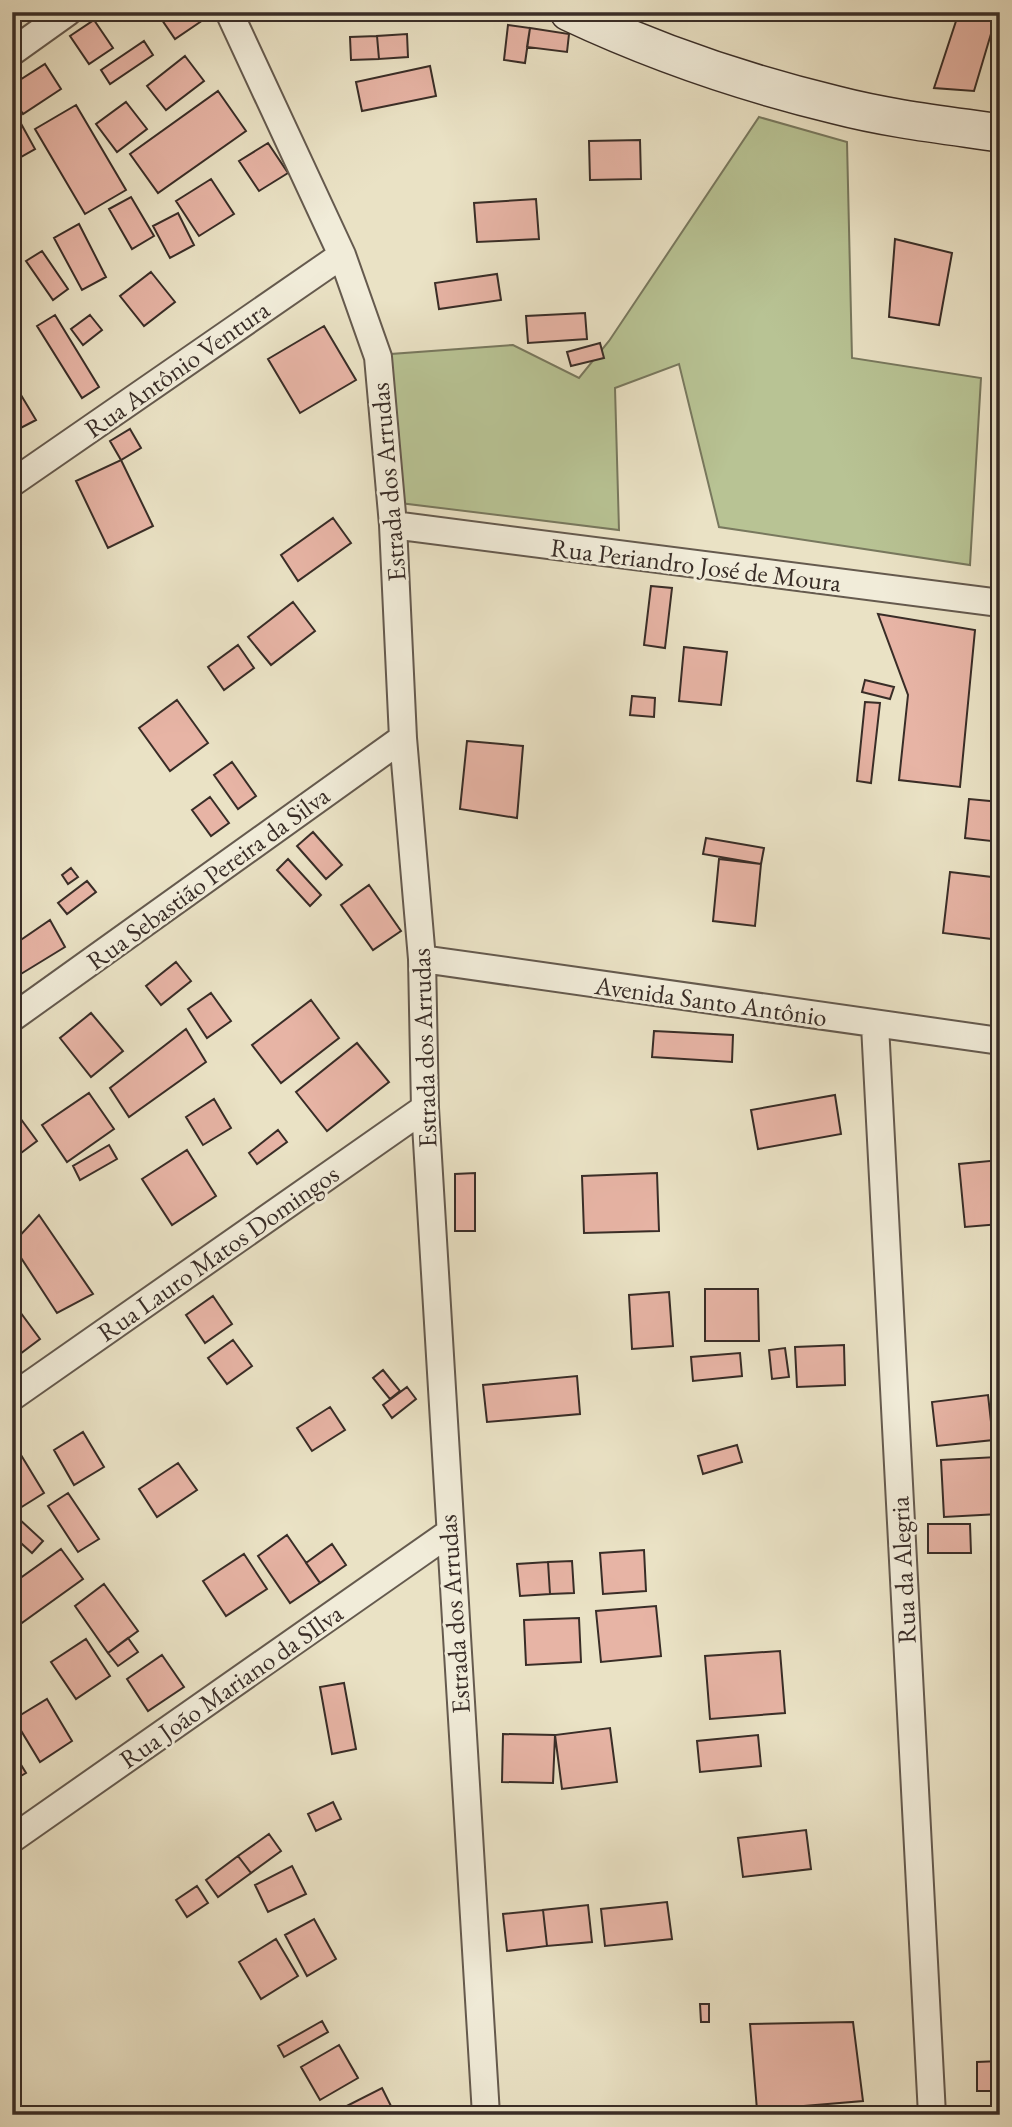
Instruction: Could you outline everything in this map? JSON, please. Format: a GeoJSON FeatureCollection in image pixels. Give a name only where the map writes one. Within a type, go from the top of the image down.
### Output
{"type":"FeatureCollection","features":[{"type":"Feature","properties":{"kind":"main road"},"geometry":{"type":"LineString","coordinates":[[569,12],[684,59],[768,87],[838,106],[1000,133]]}},
{"type":"Feature","properties":{"kind":"street"},"geometry":{"type":"LineString","coordinates":[[12,52],[68,12]]}},
{"type":"Feature","properties":{"kind":"street","name":"Estrada dos Arrudas"},"geometry":{"type":"LineString","coordinates":[[229,12],[342,255],[378,357],[393,525],[403,738],[422,959],[425,1108],[486,2115]]}},
{"type":"Feature","properties":{"kind":"street","name":"Rua Antônio Ventura"},"geometry":{"type":"LineString","coordinates":[[12,483],[342,255]]}},
{"type":"Feature","properties":{"kind":"street","name":"Rua Periandro José de Moura"},"geometry":{"type":"LineString","coordinates":[[393,525],[1000,603]]}},
{"type":"Feature","properties":{"kind":"street","name":"Rua Sebastião Pereira da Silva"},"geometry":{"type":"LineString","coordinates":[[12,1018],[403,738]]}},
{"type":"Feature","properties":{"kind":"street","name":"Avenida Santo Antônio"},"geometry":{"type":"LineString","coordinates":[[422,959],[1000,1041]]}},
{"type":"Feature","properties":{"kind":"street","name":"Rua da Alegria"},"geometry":{"type":"LineString","coordinates":[[874,1025],[932,2115]]}},
{"type":"Feature","properties":{"kind":"street","name":"Rua Lauro Matos Domingos"},"geometry":{"type":"LineString","coordinates":[[12,1398],[425,1108]]}},
{"type":"Feature","properties":{"kind":"street","name":"Rua João Mariano da SIlva"},"geometry":{"type":"LineString","coordinates":[[12,1839],[449,1533]]}},
{"type":"Feature","properties":{"kind":"green space"},"geometry":{"type":"Polygon","coordinates":[[[759,117],[847,142],[852,358],[981,378],[970,565],[719,527],[679,364],[615,388],[619,530],[400,503],[391,354],[513,345],[579,378],[609,341],[759,117]]]}},
{"type":"Feature","properties":{"kind":"building"},"geometry":{"type":"Polygon","coordinates":[[[174,12],[207,12],[209,16],[175,39],[162,20],[174,12]]]}},
{"type":"Feature","properties":{"kind":"building"},"geometry":{"type":"Polygon","coordinates":[[[959,12],[987,12],[996,17],[974,91],[934,88],[959,12]]]}},
{"type":"Feature","properties":{"kind":"building"},"geometry":{"type":"Polygon","coordinates":[[[94,20],[113,48],[89,64],[70,36],[94,20]]]}},
{"type":"Feature","properties":{"kind":"building"},"geometry":{"type":"Polygon","coordinates":[[[508,25],[530,28],[525,63],[504,60],[508,25]]]}},
{"type":"Feature","properties":{"kind":"building"},"geometry":{"type":"Polygon","coordinates":[[[530,28],[569,34],[567,52],[527,47],[530,28]]]}},
{"type":"Feature","properties":{"kind":"building"},"geometry":{"type":"Polygon","coordinates":[[[407,34],[408,57],[379,59],[377,36],[407,34]]]}},
{"type":"Feature","properties":{"kind":"building"},"geometry":{"type":"Polygon","coordinates":[[[377,36],[379,59],[351,60],[350,37],[377,36]]]}},
{"type":"Feature","properties":{"kind":"building"},"geometry":{"type":"Polygon","coordinates":[[[144,41],[153,55],[110,84],[101,70],[144,41]]]}},
{"type":"Feature","properties":{"kind":"building"},"geometry":{"type":"Polygon","coordinates":[[[185,56],[204,81],[166,110],[147,86],[185,56]]]}},
{"type":"Feature","properties":{"kind":"building"},"geometry":{"type":"Polygon","coordinates":[[[45,64],[61,89],[23,114],[12,97],[12,85],[45,64]]]}},
{"type":"Feature","properties":{"kind":"building"},"geometry":{"type":"Polygon","coordinates":[[[430,66],[436,96],[362,111],[356,82],[430,66]]]}},
{"type":"Feature","properties":{"kind":"building"},"geometry":{"type":"Polygon","coordinates":[[[218,91],[246,131],[158,193],[130,154],[218,91]]]}},
{"type":"Feature","properties":{"kind":"building"},"geometry":{"type":"Polygon","coordinates":[[[126,102],[147,129],[117,152],[96,124],[126,102]]]}},
{"type":"Feature","properties":{"kind":"building"},"geometry":{"type":"Polygon","coordinates":[[[76,105],[126,190],[85,214],[35,129],[76,105]]]}},
{"type":"Feature","properties":{"kind":"building"},"geometry":{"type":"Polygon","coordinates":[[[19,120],[35,149],[12,162],[12,124],[19,120]]]}},
{"type":"Feature","properties":{"kind":"building"},"geometry":{"type":"Polygon","coordinates":[[[640,140],[641,179],[590,180],[589,141],[640,140]]]}},
{"type":"Feature","properties":{"kind":"building"},"geometry":{"type":"Polygon","coordinates":[[[268,143],[288,173],[259,191],[239,161],[268,143]]]}},
{"type":"Feature","properties":{"kind":"building"},"geometry":{"type":"Polygon","coordinates":[[[211,179],[234,214],[199,236],[176,201],[211,179]]]}},
{"type":"Feature","properties":{"kind":"building"},"geometry":{"type":"Polygon","coordinates":[[[131,197],[154,236],[132,249],[109,209],[131,197]]]}},
{"type":"Feature","properties":{"kind":"building"},"geometry":{"type":"Polygon","coordinates":[[[536,199],[539,239],[477,242],[474,203],[536,199]]]}},
{"type":"Feature","properties":{"kind":"building"},"geometry":{"type":"Polygon","coordinates":[[[178,213],[194,245],[170,258],[153,226],[178,213]]]}},
{"type":"Feature","properties":{"kind":"building"},"geometry":{"type":"Polygon","coordinates":[[[79,224],[106,277],[82,290],[54,238],[79,224]]]}},
{"type":"Feature","properties":{"kind":"building"},"geometry":{"type":"Polygon","coordinates":[[[895,239],[952,253],[939,325],[889,317],[895,239]]]}},
{"type":"Feature","properties":{"kind":"building"},"geometry":{"type":"Polygon","coordinates":[[[42,251],[68,289],[53,300],[26,261],[42,251]]]}},
{"type":"Feature","properties":{"kind":"building"},"geometry":{"type":"Polygon","coordinates":[[[151,272],[175,302],[144,326],[120,296],[151,272]]]}},
{"type":"Feature","properties":{"kind":"building"},"geometry":{"type":"Polygon","coordinates":[[[497,274],[501,300],[439,309],[435,283],[497,274]]]}},
{"type":"Feature","properties":{"kind":"building"},"geometry":{"type":"Polygon","coordinates":[[[585,313],[587,339],[528,343],[526,316],[585,313]]]}},
{"type":"Feature","properties":{"kind":"building"},"geometry":{"type":"Polygon","coordinates":[[[55,315],[99,387],[82,398],[37,326],[55,315]]]}},
{"type":"Feature","properties":{"kind":"building"},"geometry":{"type":"Polygon","coordinates":[[[90,315],[102,330],[83,345],[71,329],[90,315]]]}},
{"type":"Feature","properties":{"kind":"building"},"geometry":{"type":"Polygon","coordinates":[[[324,326],[356,380],[300,413],[268,359],[324,326]]]}},
{"type":"Feature","properties":{"kind":"building"},"geometry":{"type":"Polygon","coordinates":[[[600,343],[604,358],[571,366],[567,352],[600,343]]]}},
{"type":"Feature","properties":{"kind":"building"},"geometry":{"type":"Polygon","coordinates":[[[12,380],[36,420],[13,432],[12,431],[12,380]]]}},
{"type":"Feature","properties":{"kind":"building"},"geometry":{"type":"Polygon","coordinates":[[[130,429],[141,448],[121,460],[110,441],[130,429]]]}},
{"type":"Feature","properties":{"kind":"building"},"geometry":{"type":"Polygon","coordinates":[[[121,460],[153,526],[108,548],[76,481],[121,460]]]}},
{"type":"Feature","properties":{"kind":"building"},"geometry":{"type":"Polygon","coordinates":[[[333,518],[351,543],[298,581],[281,555],[333,518]]]}},
{"type":"Feature","properties":{"kind":"building"},"geometry":{"type":"Polygon","coordinates":[[[651,586],[672,588],[665,648],[644,645],[651,586]]]}},
{"type":"Feature","properties":{"kind":"building"},"geometry":{"type":"Polygon","coordinates":[[[293,602],[315,631],[271,665],[248,637],[293,602]]]}},
{"type":"Feature","properties":{"kind":"building"},"geometry":{"type":"Polygon","coordinates":[[[878,614],[975,630],[960,787],[899,780],[908,695],[878,614]]]}},
{"type":"Feature","properties":{"kind":"building"},"geometry":{"type":"Polygon","coordinates":[[[238,645],[254,668],[224,690],[208,667],[238,645]]]}},
{"type":"Feature","properties":{"kind":"building"},"geometry":{"type":"Polygon","coordinates":[[[684,647],[727,652],[721,705],[679,701],[684,647]]]}},
{"type":"Feature","properties":{"kind":"building"},"geometry":{"type":"Polygon","coordinates":[[[865,680],[894,687],[890,699],[862,692],[865,680]]]}},
{"type":"Feature","properties":{"kind":"building"},"geometry":{"type":"Polygon","coordinates":[[[632,696],[655,698],[654,717],[630,715],[632,696]]]}},
{"type":"Feature","properties":{"kind":"building"},"geometry":{"type":"Polygon","coordinates":[[[177,700],[208,743],[170,771],[139,728],[177,700]]]}},
{"type":"Feature","properties":{"kind":"building"},"geometry":{"type":"Polygon","coordinates":[[[865,702],[880,703],[871,783],[857,781],[865,702]]]}},
{"type":"Feature","properties":{"kind":"building"},"geometry":{"type":"Polygon","coordinates":[[[467,741],[523,746],[517,818],[460,809],[467,741]]]}},
{"type":"Feature","properties":{"kind":"building"},"geometry":{"type":"Polygon","coordinates":[[[232,762],[256,796],[238,809],[214,775],[232,762]]]}},
{"type":"Feature","properties":{"kind":"building"},"geometry":{"type":"Polygon","coordinates":[[[210,797],[229,823],[211,836],[192,810],[210,797]]]}},
{"type":"Feature","properties":{"kind":"building"},"geometry":{"type":"Polygon","coordinates":[[[969,799],[1000,802],[1000,842],[965,838],[969,799]]]}},
{"type":"Feature","properties":{"kind":"building"},"geometry":{"type":"Polygon","coordinates":[[[313,832],[342,865],[326,879],[297,846],[313,832]]]}},
{"type":"Feature","properties":{"kind":"building"},"geometry":{"type":"Polygon","coordinates":[[[706,838],[764,848],[761,864],[703,854],[706,838]]]}},
{"type":"Feature","properties":{"kind":"building"},"geometry":{"type":"Polygon","coordinates":[[[288,859],[321,895],[310,906],[277,870],[288,859]]]}},
{"type":"Feature","properties":{"kind":"building"},"geometry":{"type":"Polygon","coordinates":[[[719,859],[761,864],[755,926],[713,921],[719,859]]]}},
{"type":"Feature","properties":{"kind":"building"},"geometry":{"type":"Polygon","coordinates":[[[71,868],[78,877],[68,884],[62,875],[71,868]]]}},
{"type":"Feature","properties":{"kind":"building"},"geometry":{"type":"Polygon","coordinates":[[[950,872],[1000,878],[1000,940],[943,933],[950,872]]]}},
{"type":"Feature","properties":{"kind":"building"},"geometry":{"type":"Polygon","coordinates":[[[87,881],[96,892],[67,914],[58,903],[87,881]]]}},
{"type":"Feature","properties":{"kind":"building"},"geometry":{"type":"Polygon","coordinates":[[[369,885],[401,931],[373,950],[341,905],[369,885]]]}},
{"type":"Feature","properties":{"kind":"building"},"geometry":{"type":"Polygon","coordinates":[[[50,920],[65,947],[16,977],[12,971],[12,946],[50,920]]]}},
{"type":"Feature","properties":{"kind":"building"},"geometry":{"type":"Polygon","coordinates":[[[176,962],[191,981],[161,1005],[146,986],[176,962]]]}},
{"type":"Feature","properties":{"kind":"building"},"geometry":{"type":"Polygon","coordinates":[[[211,993],[231,1021],[207,1038],[188,1009],[211,993]]]}},
{"type":"Feature","properties":{"kind":"building"},"geometry":{"type":"Polygon","coordinates":[[[311,1000],[339,1038],[281,1083],[252,1045],[311,1000]]]}},
{"type":"Feature","properties":{"kind":"building"},"geometry":{"type":"Polygon","coordinates":[[[91,1013],[123,1051],[91,1077],[60,1038],[91,1013]]]}},
{"type":"Feature","properties":{"kind":"building"},"geometry":{"type":"Polygon","coordinates":[[[186,1029],[206,1062],[129,1117],[110,1088],[186,1029]]]}},
{"type":"Feature","properties":{"kind":"building"},"geometry":{"type":"Polygon","coordinates":[[[654,1031],[733,1035],[732,1062],[652,1057],[654,1031]]]}},
{"type":"Feature","properties":{"kind":"building"},"geometry":{"type":"Polygon","coordinates":[[[357,1043],[389,1082],[327,1131],[296,1092],[357,1043]]]}},
{"type":"Feature","properties":{"kind":"building"},"geometry":{"type":"Polygon","coordinates":[[[89,1093],[114,1129],[67,1162],[42,1125],[89,1093]]]}},
{"type":"Feature","properties":{"kind":"building"},"geometry":{"type":"Polygon","coordinates":[[[835,1095],[841,1134],[758,1149],[751,1110],[835,1095]]]}},
{"type":"Feature","properties":{"kind":"building"},"geometry":{"type":"Polygon","coordinates":[[[214,1099],[231,1128],[203,1145],[186,1117],[214,1099]]]}},
{"type":"Feature","properties":{"kind":"building"},"geometry":{"type":"Polygon","coordinates":[[[12,1107],[37,1141],[13,1159],[12,1158],[12,1107]]]}},
{"type":"Feature","properties":{"kind":"building"},"geometry":{"type":"Polygon","coordinates":[[[278,1130],[287,1142],[257,1164],[249,1153],[278,1130]]]}},
{"type":"Feature","properties":{"kind":"building"},"geometry":{"type":"Polygon","coordinates":[[[109,1145],[117,1159],[80,1180],[73,1166],[109,1145]]]}},
{"type":"Feature","properties":{"kind":"building"},"geometry":{"type":"Polygon","coordinates":[[[187,1150],[216,1196],[172,1225],[142,1179],[187,1150]]]}},
{"type":"Feature","properties":{"kind":"building"},"geometry":{"type":"Polygon","coordinates":[[[1000,1160],[1000,1224],[965,1227],[959,1164],[1000,1160]]]}},
{"type":"Feature","properties":{"kind":"building"},"geometry":{"type":"Polygon","coordinates":[[[475,1173],[475,1231],[455,1231],[455,1174],[475,1173]]]}},
{"type":"Feature","properties":{"kind":"building"},"geometry":{"type":"Polygon","coordinates":[[[657,1173],[659,1231],[584,1233],[582,1176],[657,1173]]]}},
{"type":"Feature","properties":{"kind":"building"},"geometry":{"type":"Polygon","coordinates":[[[39,1215],[93,1294],[57,1313],[12,1244],[39,1215]]]}},
{"type":"Feature","properties":{"kind":"building"},"geometry":{"type":"Polygon","coordinates":[[[705,1289],[758,1289],[759,1341],[705,1341],[705,1289]]]}},
{"type":"Feature","properties":{"kind":"building"},"geometry":{"type":"Polygon","coordinates":[[[669,1292],[673,1346],[632,1349],[629,1295],[669,1292]]]}},
{"type":"Feature","properties":{"kind":"building"},"geometry":{"type":"Polygon","coordinates":[[[213,1296],[232,1324],[205,1343],[186,1315],[213,1296]]]}},
{"type":"Feature","properties":{"kind":"building"},"geometry":{"type":"Polygon","coordinates":[[[12,1301],[40,1339],[12,1360],[12,1301]]]}},
{"type":"Feature","properties":{"kind":"building"},"geometry":{"type":"Polygon","coordinates":[[[233,1340],[252,1366],[227,1384],[208,1358],[233,1340]]]}},
{"type":"Feature","properties":{"kind":"building"},"geometry":{"type":"Polygon","coordinates":[[[844,1345],[845,1385],[797,1387],[795,1347],[844,1345]]]}},
{"type":"Feature","properties":{"kind":"building"},"geometry":{"type":"Polygon","coordinates":[[[785,1348],[789,1377],[772,1379],[769,1350],[785,1348]]]}},
{"type":"Feature","properties":{"kind":"building"},"geometry":{"type":"Polygon","coordinates":[[[740,1353],[742,1376],[693,1381],[691,1357],[740,1353]]]}},
{"type":"Feature","properties":{"kind":"building"},"geometry":{"type":"Polygon","coordinates":[[[383,1370],[400,1391],[390,1399],[373,1378],[383,1370]]]}},
{"type":"Feature","properties":{"kind":"building"},"geometry":{"type":"Polygon","coordinates":[[[577,1376],[580,1414],[487,1422],[483,1385],[577,1376]]]}},
{"type":"Feature","properties":{"kind":"building"},"geometry":{"type":"Polygon","coordinates":[[[407,1387],[416,1399],[392,1418],[383,1405],[407,1387]]]}},
{"type":"Feature","properties":{"kind":"building"},"geometry":{"type":"Polygon","coordinates":[[[988,1395],[993,1440],[937,1446],[932,1402],[988,1395]]]}},
{"type":"Feature","properties":{"kind":"building"},"geometry":{"type":"Polygon","coordinates":[[[330,1407],[345,1430],[312,1451],[297,1428],[330,1407]]]}},
{"type":"Feature","properties":{"kind":"building"},"geometry":{"type":"Polygon","coordinates":[[[83,1432],[104,1467],[74,1485],[54,1450],[83,1432]]]}},
{"type":"Feature","properties":{"kind":"building"},"geometry":{"type":"Polygon","coordinates":[[[737,1445],[742,1462],[703,1474],[698,1456],[737,1445]]]}},
{"type":"Feature","properties":{"kind":"building"},"geometry":{"type":"Polygon","coordinates":[[[21,1455],[44,1493],[12,1513],[12,1460],[21,1455]]]}},
{"type":"Feature","properties":{"kind":"building"},"geometry":{"type":"Polygon","coordinates":[[[997,1457],[999,1514],[944,1517],[941,1460],[997,1457]]]}},
{"type":"Feature","properties":{"kind":"building"},"geometry":{"type":"Polygon","coordinates":[[[178,1463],[197,1490],[157,1517],[139,1489],[178,1463]]]}},
{"type":"Feature","properties":{"kind":"building"},"geometry":{"type":"Polygon","coordinates":[[[68,1493],[99,1539],[78,1552],[48,1506],[68,1493]]]}},
{"type":"Feature","properties":{"kind":"building"},"geometry":{"type":"Polygon","coordinates":[[[18,1518],[43,1541],[32,1553],[12,1535],[12,1524],[18,1518]]]}},
{"type":"Feature","properties":{"kind":"building"},"geometry":{"type":"Polygon","coordinates":[[[928,1524],[970,1524],[971,1553],[928,1553],[928,1524]]]}},
{"type":"Feature","properties":{"kind":"building"},"geometry":{"type":"Polygon","coordinates":[[[287,1535],[320,1583],[290,1603],[258,1556],[287,1535]]]}},
{"type":"Feature","properties":{"kind":"building"},"geometry":{"type":"Polygon","coordinates":[[[332,1544],[346,1565],[320,1583],[306,1563],[332,1544]]]}},
{"type":"Feature","properties":{"kind":"building"},"geometry":{"type":"Polygon","coordinates":[[[61,1549],[83,1579],[12,1630],[12,1584],[61,1549]]]}},
{"type":"Feature","properties":{"kind":"building"},"geometry":{"type":"Polygon","coordinates":[[[644,1550],[646,1591],[603,1594],[600,1553],[644,1550]]]}},
{"type":"Feature","properties":{"kind":"building"},"geometry":{"type":"Polygon","coordinates":[[[244,1554],[267,1589],[226,1616],[203,1581],[244,1554]]]}},
{"type":"Feature","properties":{"kind":"building"},"geometry":{"type":"Polygon","coordinates":[[[572,1561],[574,1593],[550,1594],[548,1562],[572,1561]]]}},
{"type":"Feature","properties":{"kind":"building"},"geometry":{"type":"Polygon","coordinates":[[[548,1562],[550,1594],[520,1596],[517,1564],[548,1562]]]}},
{"type":"Feature","properties":{"kind":"building"},"geometry":{"type":"Polygon","coordinates":[[[104,1584],[138,1631],[108,1653],[75,1606],[104,1584]]]}},
{"type":"Feature","properties":{"kind":"building"},"geometry":{"type":"Polygon","coordinates":[[[656,1606],[661,1656],[601,1662],[596,1611],[656,1606]]]}},
{"type":"Feature","properties":{"kind":"building"},"geometry":{"type":"Polygon","coordinates":[[[579,1618],[581,1662],[526,1665],[524,1620],[579,1618]]]}},
{"type":"Feature","properties":{"kind":"building"},"geometry":{"type":"Polygon","coordinates":[[[128,1638],[138,1652],[118,1666],[108,1653],[128,1638]]]}},
{"type":"Feature","properties":{"kind":"building"},"geometry":{"type":"Polygon","coordinates":[[[86,1639],[110,1676],[76,1699],[51,1662],[86,1639]]]}},
{"type":"Feature","properties":{"kind":"building"},"geometry":{"type":"Polygon","coordinates":[[[780,1651],[785,1713],[710,1719],[705,1656],[780,1651]]]}},
{"type":"Feature","properties":{"kind":"building"},"geometry":{"type":"Polygon","coordinates":[[[162,1655],[184,1687],[148,1711],[127,1679],[162,1655]]]}},
{"type":"Feature","properties":{"kind":"building"},"geometry":{"type":"Polygon","coordinates":[[[344,1683],[356,1749],[332,1754],[320,1687],[344,1683]]]}},
{"type":"Feature","properties":{"kind":"building"},"geometry":{"type":"Polygon","coordinates":[[[47,1699],[72,1741],[40,1762],[14,1719],[47,1699]]]}},
{"type":"Feature","properties":{"kind":"building"},"geometry":{"type":"Polygon","coordinates":[[[610,1728],[617,1782],[562,1789],[555,1735],[610,1728]]]}},
{"type":"Feature","properties":{"kind":"building"},"geometry":{"type":"Polygon","coordinates":[[[503,1734],[555,1735],[553,1783],[502,1782],[503,1734]]]}},
{"type":"Feature","properties":{"kind":"building"},"geometry":{"type":"Polygon","coordinates":[[[758,1735],[761,1766],[700,1772],[697,1741],[758,1735]]]}},
{"type":"Feature","properties":{"kind":"building"},"geometry":{"type":"Polygon","coordinates":[[[12,1750],[26,1773],[12,1781],[12,1750]]]}},
{"type":"Feature","properties":{"kind":"building"},"geometry":{"type":"Polygon","coordinates":[[[333,1802],[341,1819],[316,1831],[308,1814],[333,1802]]]}},
{"type":"Feature","properties":{"kind":"building"},"geometry":{"type":"Polygon","coordinates":[[[806,1830],[811,1869],[743,1877],[738,1838],[806,1830]]]}},
{"type":"Feature","properties":{"kind":"building"},"geometry":{"type":"Polygon","coordinates":[[[269,1834],[281,1851],[251,1873],[238,1856],[269,1834]]]}},
{"type":"Feature","properties":{"kind":"building"},"geometry":{"type":"Polygon","coordinates":[[[238,1856],[251,1873],[218,1897],[206,1880],[238,1856]]]}},
{"type":"Feature","properties":{"kind":"building"},"geometry":{"type":"Polygon","coordinates":[[[292,1866],[306,1894],[268,1912],[255,1885],[292,1866]]]}},
{"type":"Feature","properties":{"kind":"building"},"geometry":{"type":"Polygon","coordinates":[[[197,1886],[208,1903],[187,1917],[176,1900],[197,1886]]]}},
{"type":"Feature","properties":{"kind":"building"},"geometry":{"type":"Polygon","coordinates":[[[667,1902],[672,1939],[605,1946],[601,1909],[667,1902]]]}},
{"type":"Feature","properties":{"kind":"building"},"geometry":{"type":"Polygon","coordinates":[[[588,1905],[592,1942],[547,1946],[543,1910],[588,1905]]]}},
{"type":"Feature","properties":{"kind":"building"},"geometry":{"type":"Polygon","coordinates":[[[543,1910],[547,1946],[507,1951],[503,1914],[543,1910]]]}},
{"type":"Feature","properties":{"kind":"building"},"geometry":{"type":"Polygon","coordinates":[[[314,1919],[336,1959],[307,1976],[285,1935],[314,1919]]]}},
{"type":"Feature","properties":{"kind":"building"},"geometry":{"type":"Polygon","coordinates":[[[276,1939],[298,1976],[261,1999],[239,1962],[276,1939]]]}},
{"type":"Feature","properties":{"kind":"building"},"geometry":{"type":"Polygon","coordinates":[[[700,2004],[709,2004],[709,2022],[701,2022],[700,2004]]]}},
{"type":"Feature","properties":{"kind":"building"},"geometry":{"type":"Polygon","coordinates":[[[322,2021],[328,2032],[284,2057],[278,2046],[322,2021]]]}},
{"type":"Feature","properties":{"kind":"building"},"geometry":{"type":"Polygon","coordinates":[[[853,2022],[863,2101],[757,2110],[750,2024],[853,2022]]]}},
{"type":"Feature","properties":{"kind":"building"},"geometry":{"type":"Polygon","coordinates":[[[339,2045],[358,2078],[320,2100],[301,2067],[339,2045]]]}},
{"type":"Feature","properties":{"kind":"building"},"geometry":{"type":"Polygon","coordinates":[[[1000,2061],[1000,2091],[977,2091],[977,2062],[1000,2061]]]}},
{"type":"Feature","properties":{"kind":"building"},"geometry":{"type":"Polygon","coordinates":[[[382,2088],[393,2110],[384,2115],[329,2115],[382,2088]]]}}]}
